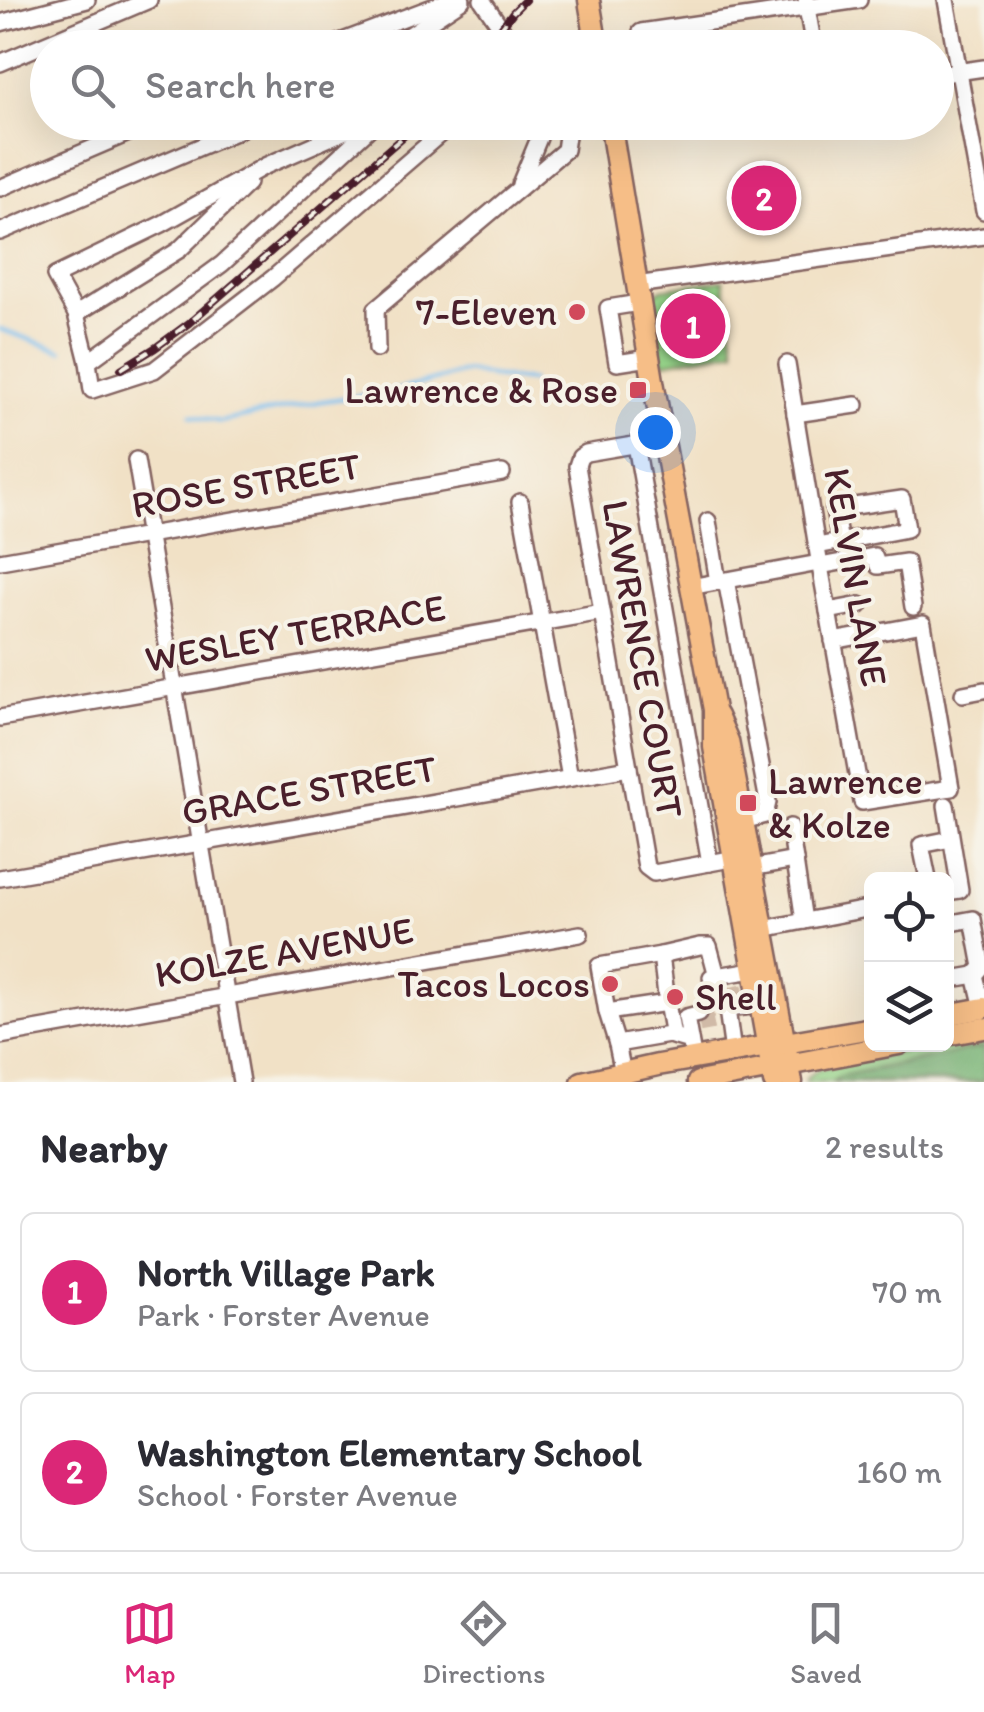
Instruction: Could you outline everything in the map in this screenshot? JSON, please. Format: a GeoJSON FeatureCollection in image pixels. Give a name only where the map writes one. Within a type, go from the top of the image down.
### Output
{"type":"FeatureCollection","features":[{"type":"Feature","properties":{"kind":"main road"},"geometry":{"type":"LineString","coordinates":[[589,0],[594,30]]}},
{"type":"Feature","properties":{"kind":"main road"},"geometry":{"type":"LineString","coordinates":[[613,140],[648,358],[714,710],[714,747],[763,929],[782,1075]]}},
{"type":"Feature","properties":{"kind":"main road"},"geometry":{"type":"LineString","coordinates":[[714,710],[728,741],[743,821],[744,861],[717,1011],[733,1052],[864,1029]]}},
{"type":"Feature","properties":{"kind":"main road"},"geometry":{"type":"LineString","coordinates":[[954,1014],[984,1008]]}},
{"type":"Feature","properties":{"kind":"main road"},"geometry":{"type":"LineString","coordinates":[[717,1011],[776,1045]]}},
{"type":"Feature","properties":{"kind":"main road"},"geometry":{"type":"LineString","coordinates":[[582,1082],[623,1073],[717,1011]]}},
{"type":"Feature","properties":{"kind":"main road"},"geometry":{"type":"LineString","coordinates":[[954,1034],[984,1028]]}},
{"type":"Feature","properties":{"kind":"main road"},"geometry":{"type":"LineString","coordinates":[[698,1082],[782,1075],[869,1052]]}},
{"type":"Feature","properties":{"kind":"street"},"geometry":{"type":"LineString","coordinates":[[0,22],[86,0]]}},
{"type":"Feature","properties":{"kind":"street"},"geometry":{"type":"LineString","coordinates":[[79,30],[150,0]]}},
{"type":"Feature","properties":{"kind":"street"},"geometry":{"type":"LineString","coordinates":[[372,30],[451,0]]}},
{"type":"Feature","properties":{"kind":"street"},"geometry":{"type":"LineString","coordinates":[[418,30],[462,0]]}},
{"type":"Feature","properties":{"kind":"street"},"geometry":{"type":"LineString","coordinates":[[482,0],[503,30]]}},
{"type":"Feature","properties":{"kind":"street"},"geometry":{"type":"LineString","coordinates":[[654,30],[806,4],[859,0]]}},
{"type":"Feature","properties":{"kind":"street"},"geometry":{"type":"LineString","coordinates":[[946,0],[951,30]]}},
{"type":"Feature","properties":{"kind":"street"},"geometry":{"type":"LineString","coordinates":[[806,4],[811,30]]}},
{"type":"Feature","properties":{"kind":"street"},"geometry":{"type":"LineString","coordinates":[[954,44],[979,152],[984,211]]}},
{"type":"Feature","properties":{"kind":"street"},"geometry":{"type":"LineString","coordinates":[[0,63],[30,50]]}},
{"type":"Feature","properties":{"kind":"street"},"geometry":{"type":"LineString","coordinates":[[954,73],[984,68]]}},
{"type":"Feature","properties":{"kind":"street"},"geometry":{"type":"LineString","coordinates":[[0,188],[112,140]]}},
{"type":"Feature","properties":{"kind":"street"},"geometry":{"type":"LineString","coordinates":[[0,232],[215,140]]}},
{"type":"Feature","properties":{"kind":"street"},"geometry":{"type":"LineString","coordinates":[[325,140],[265,166],[162,224],[55,276],[76,314],[92,390],[154,370],[273,278],[433,140]]}},
{"type":"Feature","properties":{"kind":"street"},"geometry":{"type":"LineString","coordinates":[[88,362],[222,264],[356,140]]}},
{"type":"Feature","properties":{"kind":"street"},"geometry":{"type":"LineString","coordinates":[[516,192],[538,140]]}},
{"type":"Feature","properties":{"kind":"street"},"geometry":{"type":"LineString","coordinates":[[377,349],[376,308],[565,150],[566,140]]}},
{"type":"Feature","properties":{"kind":"street"},"geometry":{"type":"LineString","coordinates":[[76,314],[180,250],[265,166]]}},
{"type":"Feature","properties":{"kind":"street"},"geometry":{"type":"LineString","coordinates":[[648,358],[616,363],[608,308],[638,294],[984,236]]}},
{"type":"Feature","properties":{"kind":"street","name":"KELVIN LANE"},"geometry":{"type":"LineString","coordinates":[[787,364],[818,558],[862,802],[951,788],[923,624],[834,642]]}},
{"type":"Feature","properties":{"kind":"street"},"geometry":{"type":"LineString","coordinates":[[795,414],[856,405]]}},
{"type":"Feature","properties":{"kind":"street"},"geometry":{"type":"LineString","coordinates":[[663,440],[636,445],[710,862],[795,860]]}},
{"type":"Feature","properties":{"kind":"street","name":"LAWRENCE COURT"},"geometry":{"type":"LineString","coordinates":[[636,445],[586,453],[577,466],[646,867],[654,873],[710,862]]}},
{"type":"Feature","properties":{"kind":"street"},"geometry":{"type":"LineString","coordinates":[[136,460],[240,1082]]}},
{"type":"Feature","properties":{"kind":"street","name":"ROSE STREET"},"geometry":{"type":"LineString","coordinates":[[0,561],[502,472]]}},
{"type":"Feature","properties":{"kind":"street"},"geometry":{"type":"LineString","coordinates":[[818,558],[840,542],[907,529],[902,499],[834,509],[840,542]]}},
{"type":"Feature","properties":{"kind":"street"},"geometry":{"type":"LineString","coordinates":[[520,502],[570,778]]}},
{"type":"Feature","properties":{"kind":"street"},"geometry":{"type":"LineString","coordinates":[[708,521],[768,802],[766,815],[743,821]]}},
{"type":"Feature","properties":{"kind":"street"},"geometry":{"type":"LineString","coordinates":[[690,587],[818,558],[874,556],[878,566],[906,562],[913,607]]}},
{"type":"Feature","properties":{"kind":"street"},"geometry":{"type":"LineString","coordinates":[[828,611],[860,605]]}},
{"type":"Feature","properties":{"kind":"street","name":"WESLEY TERRACE"},"geometry":{"type":"LineString","coordinates":[[0,718],[602,612]]}},
{"type":"Feature","properties":{"kind":"street"},"geometry":{"type":"LineString","coordinates":[[963,694],[984,690]]}},
{"type":"Feature","properties":{"kind":"street","name":"GRACE STREET"},"geometry":{"type":"LineString","coordinates":[[0,878],[629,768]]}},
{"type":"Feature","properties":{"kind":"street"},"geometry":{"type":"LineString","coordinates":[[946,805],[960,890],[954,891]]}},
{"type":"Feature","properties":{"kind":"street"},"geometry":{"type":"LineString","coordinates":[[790,827],[804,921]]}},
{"type":"Feature","properties":{"kind":"street"},"geometry":{"type":"LineString","coordinates":[[927,872],[922,845],[951,839]]}},
{"type":"Feature","properties":{"kind":"street"},"geometry":{"type":"LineString","coordinates":[[763,929],[864,910]]}},
{"type":"Feature","properties":{"kind":"street"},"geometry":{"type":"LineString","coordinates":[[954,923],[973,919],[982,968],[975,975],[954,979]]}},
{"type":"Feature","properties":{"kind":"street","name":"KOLZE AVENUE"},"geometry":{"type":"LineString","coordinates":[[0,1036],[580,934]]}},
{"type":"Feature","properties":{"kind":"street"},"geometry":{"type":"LineString","coordinates":[[623,1073],[600,966],[700,946],[709,946],[717,1011],[733,1052]]}},
{"type":"Feature","properties":{"kind":"street"},"geometry":{"type":"LineString","coordinates":[[661,955],[668,1003]]}},
{"type":"Feature","properties":{"kind":"street"},"geometry":{"type":"LineString","coordinates":[[975,975],[984,1008]]}},
{"type":"Feature","properties":{"kind":"street"},"geometry":{"type":"LineString","coordinates":[[607,1012],[668,1003],[717,1011]]}},
{"type":"Feature","properties":{"kind":"street"},"geometry":{"type":"LineString","coordinates":[[617,1044],[669,1034],[717,1011]]}},
{"type":"Feature","properties":{"kind":"green space"},"geometry":{"type":"Polygon","coordinates":[[[723,280],[735,350],[663,363],[653,295],[662,289],[723,280]]]}},
{"type":"Feature","properties":{"kind":"green space"},"geometry":{"type":"Polygon","coordinates":[[[984,1034],[984,1082],[805,1082],[819,1069],[900,1052],[954,1052],[954,1042],[984,1034]]]}},
{"type":"Feature","properties":{"kind":"green space"},"geometry":{"type":"Polygon","coordinates":[[[984,1047],[984,1082],[832,1082],[841,1076],[984,1047]]]}},
{"type":"Feature","properties":{"kind":"waterway"},"geometry":{"type":"LineString","coordinates":[[0,329],[62,351]]}},
{"type":"Feature","properties":{"kind":"waterway"},"geometry":{"type":"LineString","coordinates":[[191,415],[220,422],[398,390],[467,371],[531,381]]}},
{"type":"Feature","properties":{"kind":"tunnel"},"geometry":{"type":"LineString","coordinates":[[735,986],[738,1002]]}},
{"type":"Feature","properties":{"kind":"tunnel"},"geometry":{"type":"LineString","coordinates":[[723,988],[726,1004]]}},
{"type":"Feature","properties":{"kind":"tunnel"},"geometry":{"type":"LineString","coordinates":[[698,1014],[714,1011]]}},
{"type":"Feature","properties":{"kind":"tunnel"},"geometry":{"type":"LineString","coordinates":[[699,1025],[715,1022]]}},
{"type":"Feature","properties":{"kind":"railway"},"geometry":{"type":"LineString","coordinates":[[500,30],[525,0]]}},
{"type":"Feature","properties":{"kind":"railway"},"geometry":{"type":"LineString","coordinates":[[121,369],[189,323],[399,140]]}},
{"type":"Feature","properties":{"kind":"place","name":"Washington Elementary School"},"geometry":{"type":"Point","coordinates":[764,198]}},
{"type":"Feature","properties":{"kind":"place","name":"7-Eleven"},"geometry":{"type":"Point","coordinates":[577,312]}},
{"type":"Feature","properties":{"kind":"place","name":"North Village Park"},"geometry":{"type":"Point","coordinates":[693,326]}},
{"type":"Feature","properties":{"kind":"place","name":"Lawrence & Rose"},"geometry":{"type":"Point","coordinates":[638,390]}},
{"type":"Feature","properties":{"kind":"place","name":"Lawrence & Kolze"},"geometry":{"type":"Point","coordinates":[748,803]}},
{"type":"Feature","properties":{"kind":"place","name":"Tacos Locos"},"geometry":{"type":"Point","coordinates":[610,984]}},
{"type":"Feature","properties":{"kind":"place","name":"Shell"},"geometry":{"type":"Point","coordinates":[675,997]}}]}
